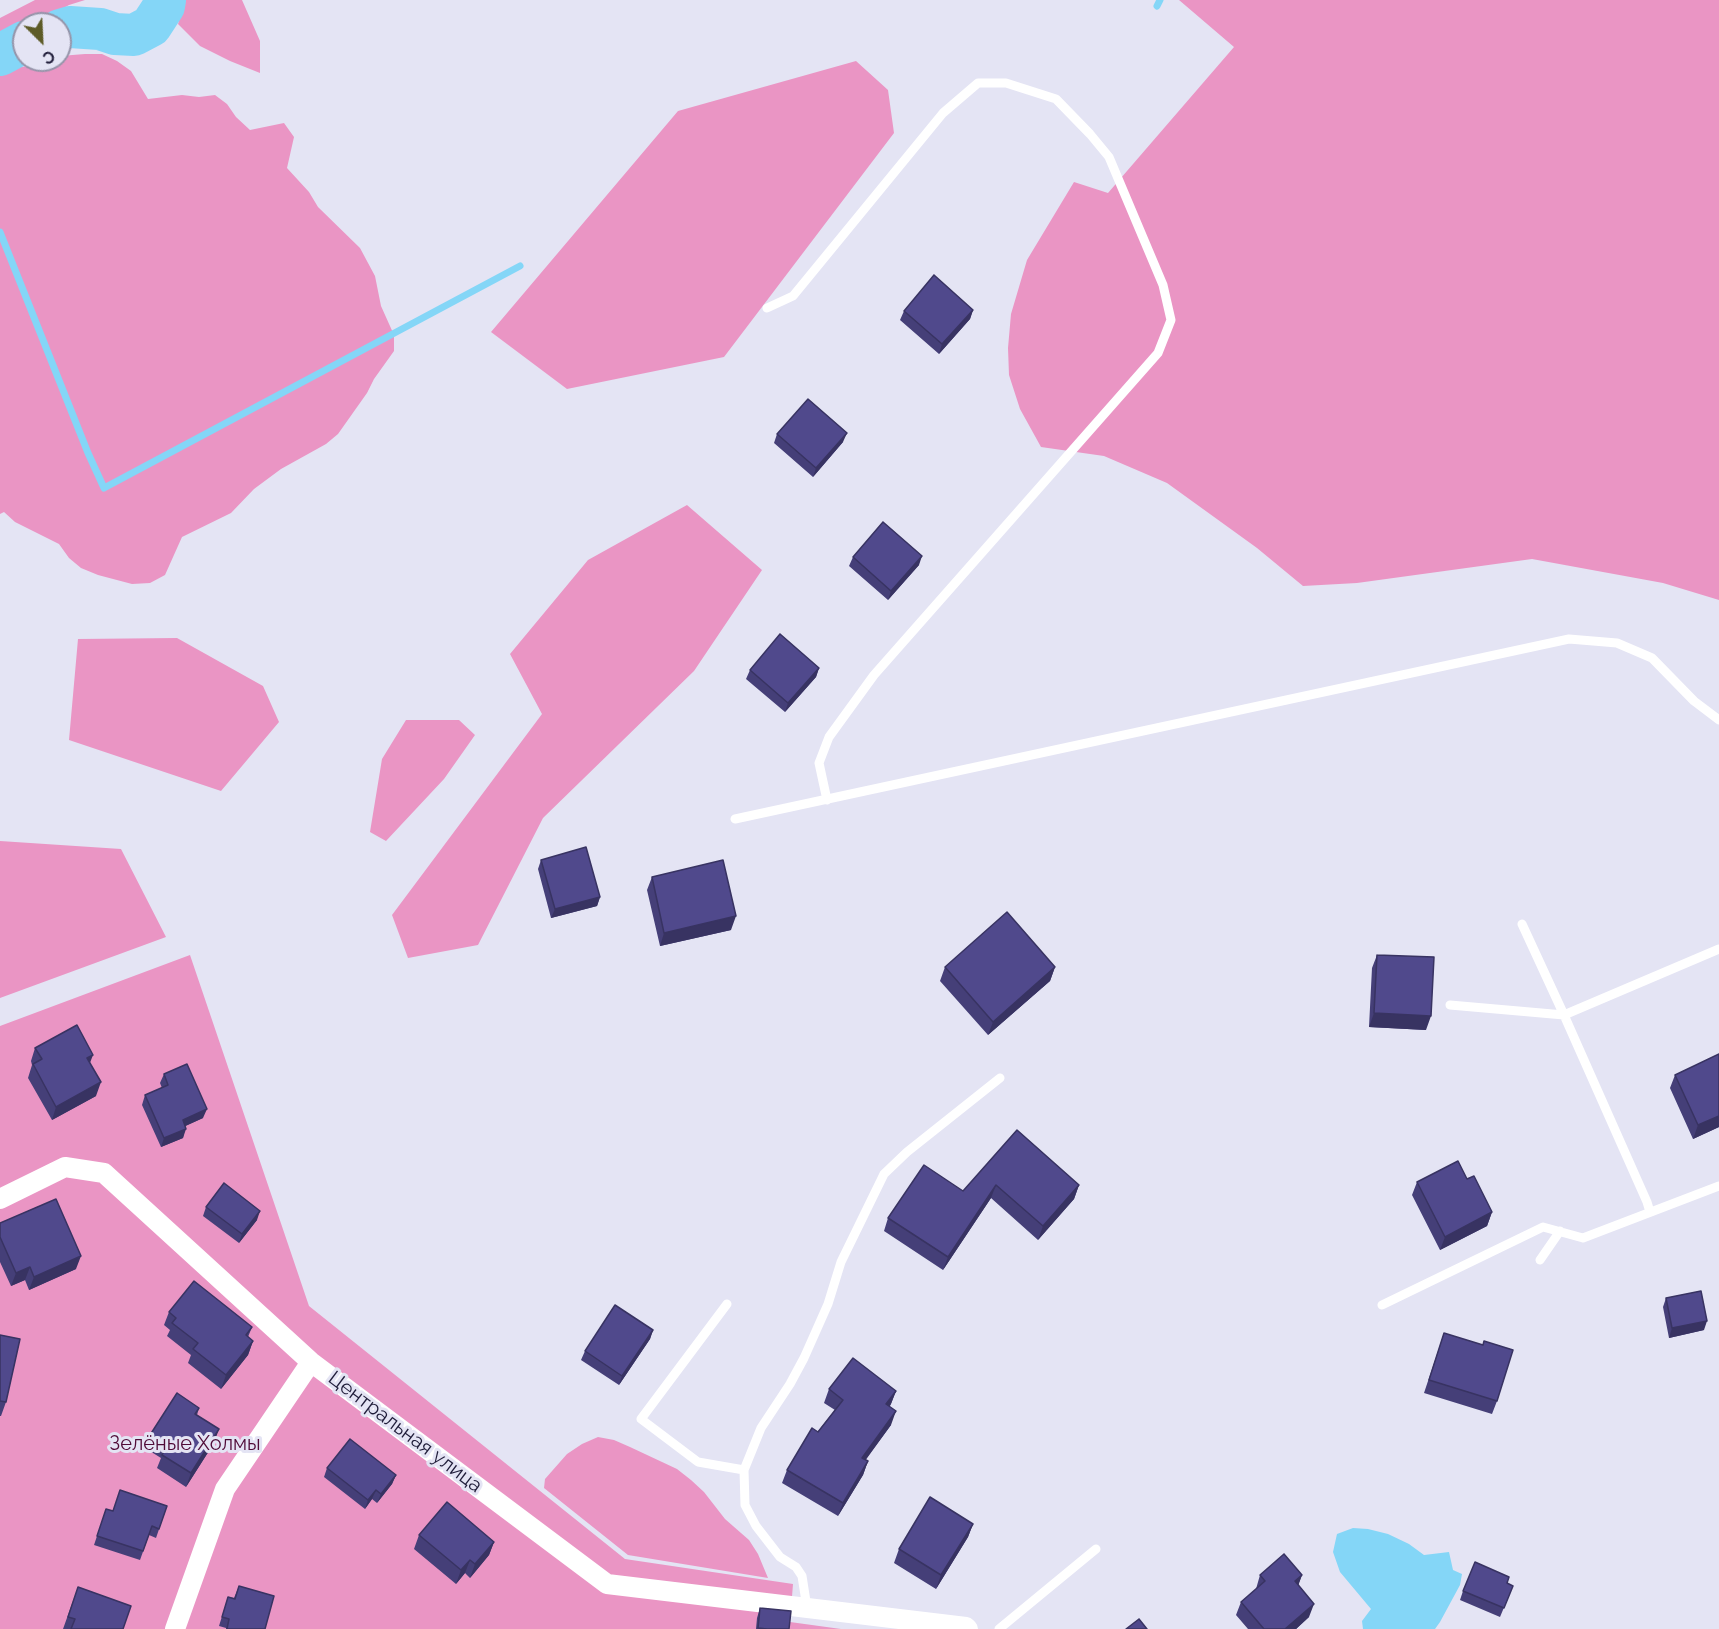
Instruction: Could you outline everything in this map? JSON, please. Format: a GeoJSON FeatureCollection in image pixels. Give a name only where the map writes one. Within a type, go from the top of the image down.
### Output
{"type":"FeatureCollection","features":[{"type":"Feature","properties":{"kind":"street","name":"Центральная улица"},"geometry":{"type":"LineString","coordinates":[[0,1199],[64,1167],[104,1173],[311,1362],[607,1584],[967,1628]]}},
{"type":"Feature","properties":{"kind":"street"},"geometry":{"type":"LineString","coordinates":[[175,1629],[225,1489],[311,1362]]}},
{"type":"Feature","properties":{"kind":"lane"},"geometry":{"type":"LineString","coordinates":[[767,308],[793,296],[943,113],[978,83],[1006,83],[1056,99],[1109,157],[1163,285],[1171,320],[1158,352],[874,675],[848,710],[829,737],[819,763],[827,800]]}},
{"type":"Feature","properties":{"kind":"lane"},"geometry":{"type":"LineString","coordinates":[[735,819],[1569,639],[1617,643],[1652,658],[1694,701],[1719,720]]}},
{"type":"Feature","properties":{"kind":"lane"},"geometry":{"type":"LineString","coordinates":[[1521,924],[1564,1015],[1650,1212]]}},
{"type":"Feature","properties":{"kind":"lane"},"geometry":{"type":"LineString","coordinates":[[1450,1005],[1564,1015],[1719,949]]}},
{"type":"Feature","properties":{"kind":"lane"},"geometry":{"type":"LineString","coordinates":[[799,1607],[802,1576],[796,1568],[780,1557],[756,1526],[745,1505],[744,1470],[761,1428],[804,1358],[828,1304],[841,1262],[884,1174],[907,1152],[1000,1078]]}},
{"type":"Feature","properties":{"kind":"lane"},"geometry":{"type":"LineString","coordinates":[[1382,1305],[1543,1227],[1583,1238],[1719,1186]]}},
{"type":"Feature","properties":{"kind":"lane"},"geometry":{"type":"LineString","coordinates":[[1540,1260],[1560,1232]]}},
{"type":"Feature","properties":{"kind":"lane"},"geometry":{"type":"LineString","coordinates":[[727,1304],[641,1419],[698,1462],[744,1470]]}},
{"type":"Feature","properties":{"kind":"lane"},"geometry":{"type":"LineString","coordinates":[[999,1629],[1096,1549]]}},
{"type":"Feature","properties":{"kind":"green space"},"geometry":{"type":"Polygon","coordinates":[[[35,0],[85,0],[56,12],[12,12],[12,34],[0,39],[0,18],[35,0]]]}},
{"type":"Feature","properties":{"kind":"green space"},"geometry":{"type":"Polygon","coordinates":[[[185,0],[242,0],[260,41],[260,73],[200,46],[178,24],[185,0]]]}},
{"type":"Feature","properties":{"kind":"green space"},"geometry":{"type":"Polygon","coordinates":[[[1179,0],[1719,0],[1719,600],[1663,583],[1532,559],[1357,583],[1303,586],[1257,548],[1167,483],[1104,456],[1041,447],[1020,409],[1009,375],[1008,348],[1011,314],[1027,260],[1074,182],[1108,193],[1234,47],[1179,0]]]}},
{"type":"Feature","properties":{"kind":"green space"},"geometry":{"type":"Polygon","coordinates":[[[102,54],[117,61],[131,71],[148,99],[182,95],[199,97],[215,95],[227,104],[236,117],[250,130],[284,123],[294,137],[287,168],[309,192],[318,207],[360,248],[375,276],[381,306],[394,335],[394,351],[338,434],[326,444],[281,469],[254,489],[231,513],[182,537],[165,575],[150,583],[132,584],[81,568],[69,558],[59,544],[15,522],[4,512],[0,514],[0,70],[12,68],[12,72],[72,72],[72,55],[102,54]]]}},
{"type":"Feature","properties":{"kind":"green space"},"geometry":{"type":"Polygon","coordinates":[[[856,61],[888,90],[894,133],[724,357],[567,389],[491,332],[678,111],[856,61]]]}},
{"type":"Feature","properties":{"kind":"green space"},"geometry":{"type":"Polygon","coordinates":[[[687,505],[762,570],[694,671],[543,818],[478,945],[408,958],[392,915],[542,714],[510,654],[588,560],[687,505]]]}},
{"type":"Feature","properties":{"kind":"green space"},"geometry":{"type":"Polygon","coordinates":[[[177,638],[263,686],[279,722],[221,791],[69,740],[78,639],[177,638]]]}},
{"type":"Feature","properties":{"kind":"green space"},"geometry":{"type":"Polygon","coordinates":[[[406,720],[459,720],[475,735],[444,779],[386,841],[370,832],[382,759],[406,720]]]}},
{"type":"Feature","properties":{"kind":"green space"},"geometry":{"type":"Polygon","coordinates":[[[0,841],[121,849],[166,937],[0,998],[0,841]]]}},
{"type":"Feature","properties":{"kind":"green space","name":"Зелёные Холмы"},"geometry":{"type":"Polygon","coordinates":[[[190,955],[309,1306],[625,1559],[793,1584],[790,1622],[841,1629],[0,1629],[0,1026],[190,955]]]}},
{"type":"Feature","properties":{"kind":"green space"},"geometry":{"type":"Polygon","coordinates":[[[598,1437],[614,1440],[630,1447],[677,1469],[691,1480],[704,1492],[725,1519],[749,1540],[768,1578],[628,1555],[544,1488],[545,1479],[567,1454],[598,1437]]]}},
{"type":"Feature","properties":{"kind":"water"},"geometry":{"type":"Polygon","coordinates":[[[1353,1528],[1388,1534],[1409,1544],[1424,1555],[1449,1552],[1453,1570],[1462,1574],[1460,1585],[1435,1629],[1363,1629],[1362,1621],[1371,1609],[1340,1572],[1333,1552],[1337,1534],[1353,1528]]]}},
{"type":"Feature","properties":{"kind":"building"},"geometry":{"type":"Polygon","coordinates":[[[934,275],[973,310],[942,344],[904,311],[934,275]]]}},
{"type":"Feature","properties":{"kind":"building"},"geometry":{"type":"Polygon","coordinates":[[[808,399],[847,433],[816,468],[777,434],[808,399]]]}},
{"type":"Feature","properties":{"kind":"building"},"geometry":{"type":"Polygon","coordinates":[[[883,522],[922,556],[891,591],[853,557],[883,522]]]}},
{"type":"Feature","properties":{"kind":"building"},"geometry":{"type":"Polygon","coordinates":[[[780,634],[819,668],[788,703],[750,670],[780,634]]]}},
{"type":"Feature","properties":{"kind":"building"},"geometry":{"type":"Polygon","coordinates":[[[586,847],[600,897],[555,909],[541,860],[586,847]]]}},
{"type":"Feature","properties":{"kind":"building"},"geometry":{"type":"Polygon","coordinates":[[[723,860],[736,916],[664,933],[652,877],[723,860]]]}},
{"type":"Feature","properties":{"kind":"building"},"geometry":{"type":"Polygon","coordinates":[[[1007,912],[1055,967],[993,1022],[945,967],[1007,912]]]}},
{"type":"Feature","properties":{"kind":"building"},"geometry":{"type":"Polygon","coordinates":[[[1377,955],[1434,957],[1431,1016],[1374,1013],[1377,955]]]}},
{"type":"Feature","properties":{"kind":"building"},"geometry":{"type":"Polygon","coordinates":[[[77,1025],[93,1055],[87,1058],[101,1082],[56,1107],[33,1064],[42,1059],[35,1048],[77,1025]]]}},
{"type":"Feature","properties":{"kind":"building"},"geometry":{"type":"Polygon","coordinates":[[[1719,1054],[1719,1116],[1698,1125],[1675,1075],[1719,1054]]]}},
{"type":"Feature","properties":{"kind":"building"},"geometry":{"type":"Polygon","coordinates":[[[187,1064],[207,1109],[183,1120],[186,1129],[164,1138],[145,1095],[168,1085],[164,1074],[187,1064]]]}},
{"type":"Feature","properties":{"kind":"building"},"geometry":{"type":"Polygon","coordinates":[[[1017,1130],[1079,1185],[1043,1226],[996,1185],[948,1257],[888,1218],[924,1165],[963,1191],[1017,1130]]]}},
{"type":"Feature","properties":{"kind":"building"},"geometry":{"type":"Polygon","coordinates":[[[1458,1161],[1467,1179],[1474,1176],[1492,1212],[1445,1237],[1417,1182],[1458,1161]]]}},
{"type":"Feature","properties":{"kind":"building"},"geometry":{"type":"Polygon","coordinates":[[[224,1183],[260,1211],[242,1234],[206,1207],[224,1183]]]}},
{"type":"Feature","properties":{"kind":"building"},"geometry":{"type":"Polygon","coordinates":[[[56,1199],[81,1256],[34,1277],[30,1267],[16,1273],[0,1237],[0,1223],[56,1199]]]}},
{"type":"Feature","properties":{"kind":"building"},"geometry":{"type":"Polygon","coordinates":[[[194,1281],[252,1327],[246,1335],[253,1341],[226,1375],[193,1349],[198,1343],[172,1323],[176,1318],[169,1312],[194,1281]]]}},
{"type":"Feature","properties":{"kind":"building"},"geometry":{"type":"Polygon","coordinates":[[[1701,1291],[1707,1321],[1672,1328],[1666,1298],[1701,1291]]]}},
{"type":"Feature","properties":{"kind":"building"},"geometry":{"type":"Polygon","coordinates":[[[615,1305],[653,1330],[622,1376],[585,1351],[615,1305]]]}},
{"type":"Feature","properties":{"kind":"building"},"geometry":{"type":"Polygon","coordinates":[[[1444,1333],[1483,1345],[1484,1341],[1513,1350],[1497,1401],[1429,1380],[1444,1333]]]}},
{"type":"Feature","properties":{"kind":"building"},"geometry":{"type":"Polygon","coordinates":[[[0,1335],[20,1339],[6,1402],[0,1401],[0,1335]]]}},
{"type":"Feature","properties":{"kind":"building"},"geometry":{"type":"Polygon","coordinates":[[[853,1358],[896,1391],[886,1404],[896,1411],[862,1458],[868,1461],[843,1503],[787,1470],[812,1428],[818,1432],[843,1400],[829,1389],[853,1358]]]}},
{"type":"Feature","properties":{"kind":"building"},"geometry":{"type":"Polygon","coordinates":[[[177,1393],[199,1408],[195,1414],[219,1429],[191,1473],[162,1455],[167,1446],[150,1435],[177,1393]]]}},
{"type":"Feature","properties":{"kind":"building"},"geometry":{"type":"Polygon","coordinates":[[[350,1439],[396,1475],[381,1494],[376,1490],[368,1500],[327,1468],[350,1439]]]}},
{"type":"Feature","properties":{"kind":"building"},"geometry":{"type":"Polygon","coordinates":[[[120,1490],[167,1506],[159,1529],[152,1526],[143,1551],[97,1536],[106,1509],[113,1511],[120,1490]]]}},
{"type":"Feature","properties":{"kind":"building"},"geometry":{"type":"Polygon","coordinates":[[[930,1497],[973,1524],[941,1575],[899,1549],[930,1497]]]}},
{"type":"Feature","properties":{"kind":"building"},"geometry":{"type":"Polygon","coordinates":[[[447,1502],[494,1542],[475,1564],[470,1560],[461,1570],[419,1535],[447,1502]]]}},
{"type":"Feature","properties":{"kind":"building"},"geometry":{"type":"Polygon","coordinates":[[[1284,1554],[1302,1575],[1295,1581],[1314,1604],[1285,1629],[1264,1629],[1241,1602],[1265,1581],[1260,1575],[1284,1554]]]}},
{"type":"Feature","properties":{"kind":"building"},"geometry":{"type":"Polygon","coordinates":[[[1475,1562],[1509,1577],[1507,1583],[1513,1586],[1504,1608],[1463,1591],[1475,1562]]]}},
{"type":"Feature","properties":{"kind":"building"},"geometry":{"type":"Polygon","coordinates":[[[239,1586],[274,1596],[265,1629],[227,1629],[229,1619],[222,1617],[228,1597],[235,1599],[239,1586]]]}},
{"type":"Feature","properties":{"kind":"building"},"geometry":{"type":"Polygon","coordinates":[[[78,1587],[131,1606],[123,1629],[71,1629],[75,1619],[68,1617],[78,1587]]]}},
{"type":"Feature","properties":{"kind":"building"},"geometry":{"type":"Polygon","coordinates":[[[760,1608],[791,1611],[789,1629],[758,1628],[760,1608]]]}},
{"type":"Feature","properties":{"kind":"building"},"geometry":{"type":"Polygon","coordinates":[[[1139,1619],[1147,1629],[1126,1629],[1139,1619]]]}},
{"type":"Feature","properties":{"kind":"waterway"},"geometry":{"type":"LineString","coordinates":[[72,27],[134,35],[151,26],[164,6],[165,0]]}},
{"type":"Feature","properties":{"kind":"waterway"},"geometry":{"type":"LineString","coordinates":[[1157,6],[1160,0]]}},
{"type":"Feature","properties":{"kind":"waterway"},"geometry":{"type":"LineString","coordinates":[[0,55],[12,48]]}},
{"type":"Feature","properties":{"kind":"waterway"},"geometry":{"type":"LineString","coordinates":[[0,232],[104,488],[520,266]]}}]}
